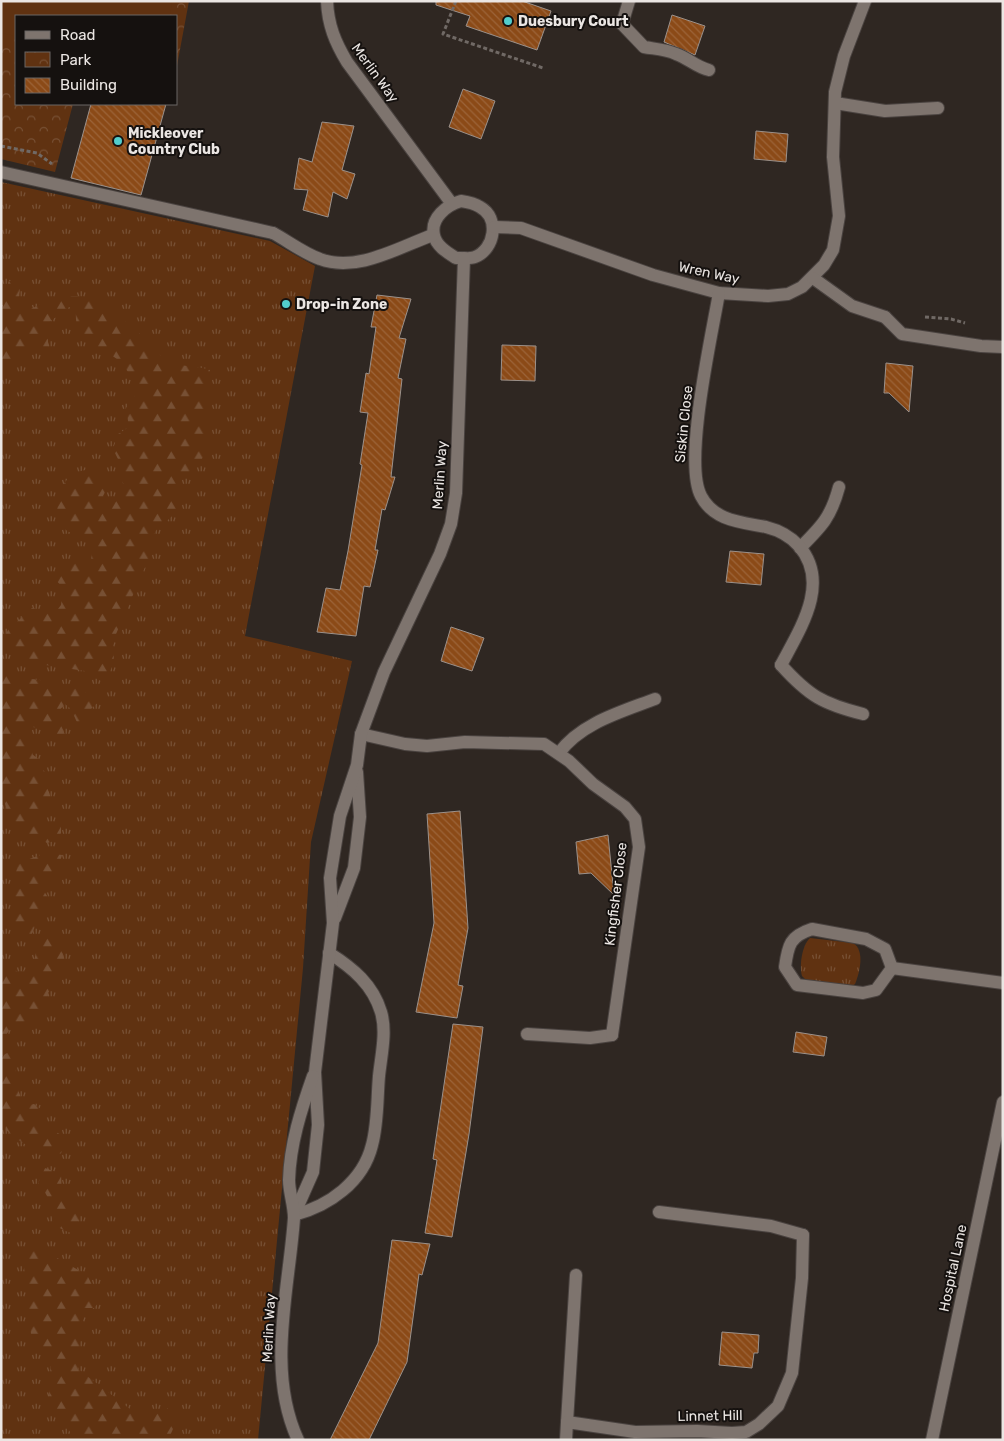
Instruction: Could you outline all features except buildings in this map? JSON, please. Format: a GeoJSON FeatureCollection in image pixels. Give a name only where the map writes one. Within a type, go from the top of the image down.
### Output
{"type":"FeatureCollection","features":[{"type":"Feature","properties":{"kind":"street","name":"Merlin Way"},"geometry":{"type":"LineString","coordinates":[[328,1],[329,24],[335,42],[347,62],[452,204]]}},
{"type":"Feature","properties":{"kind":"street"},"geometry":{"type":"LineString","coordinates":[[629,1],[622,24],[644,47],[676,53],[700,68],[709,70]]}},
{"type":"Feature","properties":{"kind":"street","name":"Wren Way"},"geometry":{"type":"LineString","coordinates":[[494,227],[521,228],[652,275],[719,293],[768,296],[788,294],[813,278],[833,250],[839,216],[833,157],[838,75],[865,1]]}},
{"type":"Feature","properties":{"kind":"street"},"geometry":{"type":"LineString","coordinates":[[835,103],[885,112],[938,108]]}},
{"type":"Feature","properties":{"kind":"street"},"geometry":{"type":"LineString","coordinates":[[1,172],[273,233],[320,259],[340,263],[361,262],[434,235]]}},
{"type":"Feature","properties":{"kind":"street"},"geometry":{"type":"LineString","coordinates":[[461,201],[482,207],[490,216],[494,227],[491,241],[484,252],[474,258],[456,258],[439,245],[434,235],[436,220],[442,211],[452,204],[461,201]]}},
{"type":"Feature","properties":{"kind":"street","name":"Merlin Way"},"geometry":{"type":"LineString","coordinates":[[294,1215],[313,1172],[318,1125],[315,1072],[333,923],[330,878],[338,825],[357,765],[361,734],[384,672],[440,554],[451,524],[456,493],[464,258]]}},
{"type":"Feature","properties":{"kind":"street"},"geometry":{"type":"LineString","coordinates":[[813,278],[852,306],[885,317],[902,334],[981,346],[1003,347]]}},
{"type":"Feature","properties":{"kind":"street","name":"Siskin Close"},"geometry":{"type":"LineString","coordinates":[[719,293],[704,380],[694,464],[696,481],[701,496],[723,518],[783,533],[800,548],[811,567],[814,584],[804,620],[782,665],[799,685],[817,699],[864,714]]}},
{"type":"Feature","properties":{"kind":"street"},"geometry":{"type":"LineString","coordinates":[[800,548],[820,529],[833,509],[838,487]]}},
{"type":"Feature","properties":{"kind":"street"},"geometry":{"type":"LineString","coordinates":[[559,754],[567,742],[587,727],[655,699]]}},
{"type":"Feature","properties":{"kind":"street","name":"Kingfisher Close"},"geometry":{"type":"LineString","coordinates":[[361,734],[405,744],[427,746],[465,742],[544,744],[559,754],[593,784],[626,807],[635,819],[639,847],[612,1035],[590,1038],[527,1034]]}},
{"type":"Feature","properties":{"kind":"street","name":"Merlin Way"},"geometry":{"type":"LineString","coordinates":[[333,923],[354,868],[360,817],[357,765]]}},
{"type":"Feature","properties":{"kind":"street"},"geometry":{"type":"LineString","coordinates":[[812,929],[866,939],[885,949],[892,968],[876,990],[863,993],[797,985],[784,967],[791,942],[799,933],[812,929]]}},
{"type":"Feature","properties":{"kind":"street"},"geometry":{"type":"LineString","coordinates":[[294,1215],[315,1210],[352,1182],[366,1160],[374,1134],[383,1038],[381,1012],[370,988],[361,977],[330,953]]}},
{"type":"Feature","properties":{"kind":"street"},"geometry":{"type":"LineString","coordinates":[[892,968],[1003,983]]}},
{"type":"Feature","properties":{"kind":"street","name":"Merlin Way"},"geometry":{"type":"LineString","coordinates":[[298,1440],[286,1406],[282,1372],[285,1292],[294,1215],[289,1180],[297,1122],[315,1072]]}},
{"type":"Feature","properties":{"kind":"street","name":"Hospital Lane"},"geometry":{"type":"LineString","coordinates":[[932,1440],[1003,1102]]}},
{"type":"Feature","properties":{"kind":"street","name":"Linnet Hill"},"geometry":{"type":"LineString","coordinates":[[567,1422],[635,1432],[748,1436],[778,1406],[792,1373],[802,1278],[803,1235],[771,1226],[659,1212]]}},
{"type":"Feature","properties":{"kind":"street"},"geometry":{"type":"LineString","coordinates":[[566,1440],[576,1274]]}},
{"type":"Feature","properties":{"kind":"path"},"geometry":{"type":"LineString","coordinates":[[456,1],[444,34],[543,68]]}},
{"type":"Feature","properties":{"kind":"path"},"geometry":{"type":"LineString","coordinates":[[1,146],[37,153],[61,170],[58,184]]}},
{"type":"Feature","properties":{"kind":"green space"},"geometry":{"type":"Polygon","coordinates":[[[1,1],[189,1],[178,60],[178,15],[15,15],[15,105],[73,105],[55,172],[1,159],[1,1]]]}},
{"type":"Feature","properties":{"kind":"green space"},"geometry":{"type":"Polygon","coordinates":[[[1,1],[172,1],[170,15],[15,15],[15,36],[1,33],[1,1]]]}},
{"type":"Feature","properties":{"kind":"green space"},"geometry":{"type":"Polygon","coordinates":[[[1,182],[270,241],[315,266],[245,636],[352,661],[311,842],[303,968],[258,1440],[1,1440],[1,182]]]}},
{"type":"Feature","properties":{"kind":"green space"},"geometry":{"type":"Polygon","coordinates":[[[21,280],[19,297],[22,314],[55,299],[69,296],[84,298],[101,305],[117,315],[169,361],[179,365],[210,370],[206,402],[208,443],[206,450],[198,464],[180,479],[176,512],[153,535],[149,558],[113,641],[114,663],[104,683],[85,671],[26,662],[1,644],[8,630],[32,608],[55,613],[61,605],[63,588],[55,579],[57,568],[65,559],[81,565],[91,562],[92,549],[81,537],[66,530],[60,520],[57,510],[60,492],[69,477],[77,472],[90,469],[96,472],[101,479],[106,490],[103,496],[106,502],[115,502],[124,496],[126,488],[121,480],[126,466],[119,461],[113,449],[118,434],[129,427],[126,408],[138,388],[138,374],[129,374],[114,357],[87,342],[81,335],[77,325],[76,310],[69,307],[48,323],[48,348],[26,347],[9,368],[1,369],[1,314],[9,281],[21,280]]]}},
{"type":"Feature","properties":{"kind":"green space"},"geometry":{"type":"Polygon","coordinates":[[[1,675],[80,688],[98,702],[91,709],[92,714],[89,724],[80,729],[71,709],[65,704],[57,713],[66,738],[58,742],[49,730],[43,726],[36,728],[24,724],[20,729],[33,755],[40,760],[42,769],[53,779],[46,786],[50,802],[42,817],[42,822],[47,826],[57,823],[61,826],[58,840],[47,843],[38,837],[30,842],[23,840],[19,833],[22,823],[12,821],[1,794],[1,675]]]}},
{"type":"Feature","properties":{"kind":"green space"},"geometry":{"type":"Polygon","coordinates":[[[46,853],[62,855],[57,872],[45,878],[44,891],[52,904],[38,919],[31,936],[16,930],[8,913],[17,903],[12,890],[18,863],[46,853]]]}},
{"type":"Feature","properties":{"kind":"green space"},"geometry":{"type":"Polygon","coordinates":[[[43,933],[53,933],[63,949],[64,969],[48,993],[47,1014],[34,1023],[12,1027],[1,1041],[1,971],[11,968],[20,973],[32,966],[43,933]]]}},
{"type":"Feature","properties":{"kind":"green space"},"geometry":{"type":"Polygon","coordinates":[[[810,938],[853,943],[857,946],[860,962],[855,984],[851,987],[806,980],[802,976],[802,956],[805,945],[810,938]]]}},
{"type":"Feature","properties":{"kind":"green space"},"geometry":{"type":"Polygon","coordinates":[[[12,1051],[20,1056],[17,1062],[16,1081],[25,1106],[34,1104],[42,1110],[38,1128],[46,1133],[56,1132],[65,1137],[67,1146],[60,1154],[45,1152],[31,1147],[6,1130],[1,1108],[1,1056],[12,1051]]]}},
{"type":"Feature","properties":{"kind":"green space"},"geometry":{"type":"Polygon","coordinates":[[[45,1168],[61,1174],[62,1196],[74,1200],[80,1218],[71,1233],[57,1226],[52,1219],[50,1203],[38,1183],[45,1168]]]}},
{"type":"Feature","properties":{"kind":"green space"},"geometry":{"type":"Polygon","coordinates":[[[38,1247],[87,1275],[100,1301],[94,1308],[83,1308],[78,1369],[139,1416],[167,1408],[178,1418],[168,1440],[75,1440],[49,1398],[51,1360],[32,1344],[23,1257],[38,1247]]]}},
{"type":"Feature","properties":{"kind":"place","name":"Duesbury Court"},"geometry":{"type":"Point","coordinates":[508,21]}},
{"type":"Feature","properties":{"kind":"place","name":"Mickleover Country Club"},"geometry":{"type":"Point","coordinates":[118,141]}},
{"type":"Feature","properties":{"kind":"place","name":"Drop-in Zone"},"geometry":{"type":"Point","coordinates":[286,304]}}]}
